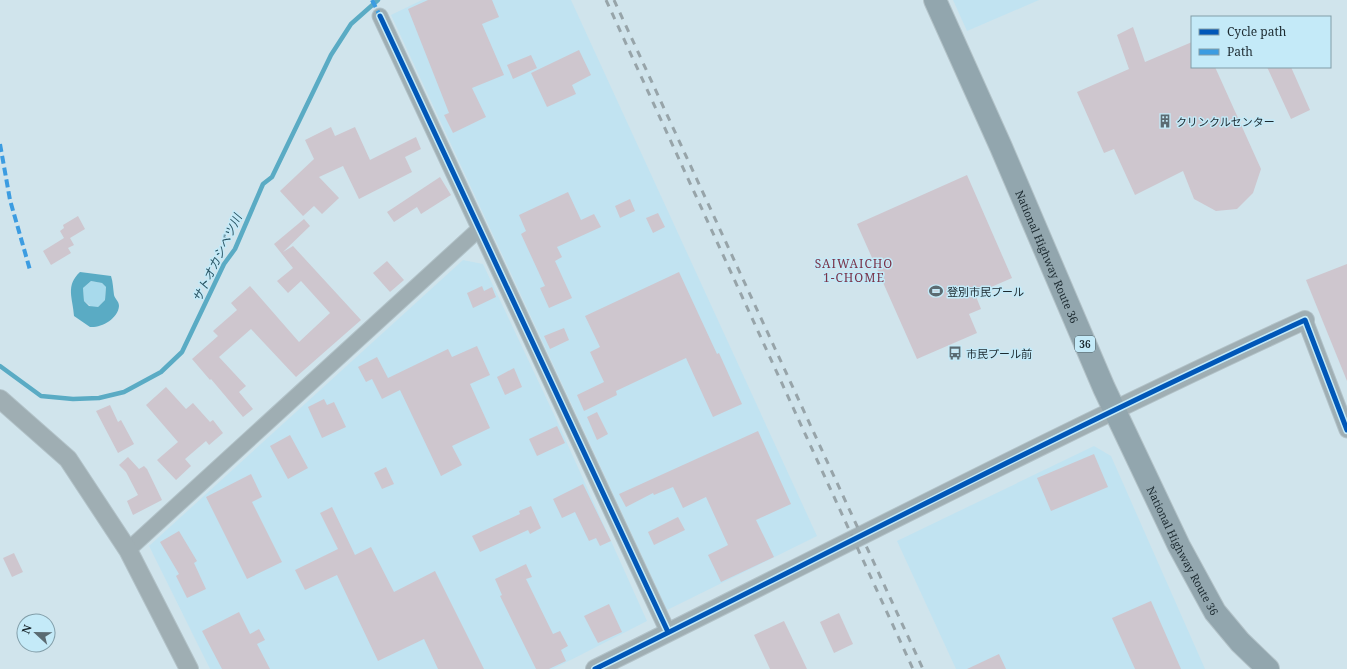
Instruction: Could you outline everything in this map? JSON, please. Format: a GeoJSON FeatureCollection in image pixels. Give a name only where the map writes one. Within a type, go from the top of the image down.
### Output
{"type":"FeatureCollection","features":[{"type":"Feature","properties":{"kind":"highway","name":"National Highway Route 36"},"geometry":{"type":"LineString","coordinates":[[935,0],[1114,410],[1176,539],[1215,612],[1240,642],[1268,669]]}},
{"type":"Feature","properties":{"kind":"street"},"geometry":{"type":"LineString","coordinates":[[380,16],[478,230],[668,632]]}},
{"type":"Feature","properties":{"kind":"street"},"geometry":{"type":"LineString","coordinates":[[128,550],[478,230]]}},
{"type":"Feature","properties":{"kind":"street"},"geometry":{"type":"LineString","coordinates":[[595,669],[1114,410],[1305,320],[1347,430]]}},
{"type":"Feature","properties":{"kind":"street"},"geometry":{"type":"LineString","coordinates":[[0,399],[68,459],[128,550],[189,669]]}},
{"type":"Feature","properties":{"kind":"shaded area"},"geometry":{"type":"Polygon","coordinates":[[[422,0],[571,0],[817,536],[667,610],[391,15],[422,0]]]}},
{"type":"Feature","properties":{"kind":"shaded area"},"geometry":{"type":"Polygon","coordinates":[[[953,0],[1039,0],[967,31],[953,0]]]}},
{"type":"Feature","properties":{"kind":"shaded area"},"geometry":{"type":"Polygon","coordinates":[[[463,260],[483,264],[558,423],[647,621],[553,669],[210,669],[149,546],[463,260]]]}},
{"type":"Feature","properties":{"kind":"shaded area"},"geometry":{"type":"Polygon","coordinates":[[[80,272],[111,276],[114,295],[119,306],[116,315],[112,319],[99,326],[90,327],[74,316],[71,287],[75,277],[80,272]],[[91,281],[83,288],[84,301],[89,306],[98,307],[105,300],[106,287],[102,283],[91,281]]]}},
{"type":"Feature","properties":{"kind":"shaded area"},"geometry":{"type":"Polygon","coordinates":[[[91,281],[102,283],[106,287],[105,300],[98,307],[93,308],[84,301],[83,288],[91,281]]]}},
{"type":"Feature","properties":{"kind":"shaded area"},"geometry":{"type":"Polygon","coordinates":[[[1094,446],[1111,456],[1205,669],[956,669],[897,541],[1094,446]]]}},
{"type":"Feature","properties":{"kind":"building"},"geometry":{"type":"Polygon","coordinates":[[[428,0],[492,0],[499,17],[482,24],[504,75],[472,88],[486,117],[453,133],[444,115],[449,113],[408,9],[428,0]]]}},
{"type":"Feature","properties":{"kind":"building","name":"クリンクルセンター"},"geometry":{"type":"Polygon","coordinates":[[[1133,27],[1145,62],[1191,42],[1191,68],[1215,68],[1261,169],[1253,193],[1237,209],[1216,211],[1194,199],[1183,171],[1135,195],[1114,149],[1104,153],[1077,92],[1129,69],[1117,35],[1133,27]]]}},
{"type":"Feature","properties":{"kind":"building"},"geometry":{"type":"Polygon","coordinates":[[[579,50],[591,75],[572,85],[576,94],[547,107],[531,73],[579,50]]]}},
{"type":"Feature","properties":{"kind":"building"},"geometry":{"type":"Polygon","coordinates":[[[531,55],[537,68],[513,79],[507,65],[531,55]]]}},
{"type":"Feature","properties":{"kind":"building"},"geometry":{"type":"Polygon","coordinates":[[[1267,68],[1291,68],[1310,110],[1291,119],[1267,68]]]}},
{"type":"Feature","properties":{"kind":"building"},"geometry":{"type":"Polygon","coordinates":[[[331,127],[335,136],[355,127],[370,160],[416,137],[421,149],[405,157],[412,172],[359,199],[343,166],[319,177],[339,198],[322,214],[314,206],[303,216],[280,191],[314,159],[305,140],[331,127]]]}},
{"type":"Feature","properties":{"kind":"building"},"geometry":{"type":"Polygon","coordinates":[[[967,175],[1012,278],[975,294],[981,309],[969,314],[977,333],[917,359],[857,224],[967,175]]]}},
{"type":"Feature","properties":{"kind":"building"},"geometry":{"type":"Polygon","coordinates":[[[440,177],[451,195],[421,214],[417,207],[394,222],[387,212],[440,177]]]}},
{"type":"Feature","properties":{"kind":"building"},"geometry":{"type":"Polygon","coordinates":[[[568,192],[581,220],[594,214],[601,227],[557,247],[562,257],[555,261],[572,298],[549,308],[540,288],[545,286],[521,234],[526,231],[519,215],[568,192]]]}},
{"type":"Feature","properties":{"kind":"building"},"geometry":{"type":"Polygon","coordinates":[[[630,199],[635,211],[620,218],[615,206],[630,199]]]}},
{"type":"Feature","properties":{"kind":"building"},"geometry":{"type":"Polygon","coordinates":[[[658,213],[665,227],[653,233],[646,218],[658,213]]]}},
{"type":"Feature","properties":{"kind":"building"},"geometry":{"type":"Polygon","coordinates":[[[78,216],[85,229],[70,238],[74,245],[68,248],[71,253],[51,265],[43,251],[64,238],[60,231],[64,228],[63,225],[78,216]]]}},
{"type":"Feature","properties":{"kind":"building"},"geometry":{"type":"Polygon","coordinates":[[[304,219],[310,226],[283,252],[293,246],[361,320],[296,377],[251,329],[219,357],[246,386],[239,392],[253,409],[243,417],[192,359],[218,336],[213,331],[237,310],[231,303],[250,286],[299,342],[330,313],[301,281],[288,293],[277,281],[293,268],[274,244],[304,219]]]}},
{"type":"Feature","properties":{"kind":"building"},"geometry":{"type":"Polygon","coordinates":[[[387,261],[404,280],[390,292],[373,273],[387,261]]]}},
{"type":"Feature","properties":{"kind":"building"},"geometry":{"type":"Polygon","coordinates":[[[1347,264],[1347,381],[1306,280],[1347,264]]]}},
{"type":"Feature","properties":{"kind":"building"},"geometry":{"type":"Polygon","coordinates":[[[679,272],[717,354],[719,353],[742,404],[713,417],[686,358],[616,391],[617,395],[584,411],[577,395],[604,382],[590,352],[600,347],[585,316],[679,272]]]}},
{"type":"Feature","properties":{"kind":"building"},"geometry":{"type":"Polygon","coordinates":[[[482,286],[484,291],[492,287],[496,297],[473,308],[467,293],[482,286]]]}},
{"type":"Feature","properties":{"kind":"building"},"geometry":{"type":"Polygon","coordinates":[[[564,328],[569,340],[550,349],[544,336],[564,328]]]}},
{"type":"Feature","properties":{"kind":"building"},"geometry":{"type":"Polygon","coordinates":[[[477,346],[490,375],[470,384],[490,428],[452,446],[462,465],[441,476],[400,390],[382,399],[372,379],[366,382],[358,367],[377,357],[388,378],[448,349],[452,357],[477,346]]]}},
{"type":"Feature","properties":{"kind":"building"},"geometry":{"type":"Polygon","coordinates":[[[514,368],[522,387],[505,395],[497,377],[514,368]]]}},
{"type":"Feature","properties":{"kind":"building"},"geometry":{"type":"Polygon","coordinates":[[[166,387],[186,409],[193,403],[210,422],[213,420],[223,433],[209,445],[206,441],[185,459],[191,466],[176,480],[157,460],[178,442],[146,405],[166,387]]]}},
{"type":"Feature","properties":{"kind":"building"},"geometry":{"type":"Polygon","coordinates":[[[324,399],[327,405],[334,402],[346,427],[322,438],[308,407],[324,399]]]}},
{"type":"Feature","properties":{"kind":"building"},"geometry":{"type":"Polygon","coordinates":[[[110,405],[118,422],[121,420],[134,444],[118,453],[96,411],[110,405]]]}},
{"type":"Feature","properties":{"kind":"building"},"geometry":{"type":"Polygon","coordinates":[[[597,412],[608,434],[597,440],[587,417],[597,412]]]}},
{"type":"Feature","properties":{"kind":"building"},"geometry":{"type":"Polygon","coordinates":[[[557,426],[565,443],[537,456],[529,439],[557,426]]]}},
{"type":"Feature","properties":{"kind":"building"},"geometry":{"type":"Polygon","coordinates":[[[758,431],[791,504],[756,520],[774,557],[721,582],[708,555],[728,545],[706,497],[683,508],[673,487],[654,495],[653,493],[626,507],[619,494],[758,431]]]}},
{"type":"Feature","properties":{"kind":"building"},"geometry":{"type":"Polygon","coordinates":[[[290,435],[308,468],[288,479],[270,446],[290,435]]]}},
{"type":"Feature","properties":{"kind":"building"},"geometry":{"type":"Polygon","coordinates":[[[1094,454],[1108,487],[1051,511],[1037,478],[1094,454]]]}},
{"type":"Feature","properties":{"kind":"building"},"geometry":{"type":"Polygon","coordinates":[[[128,457],[139,469],[144,466],[147,469],[162,500],[133,515],[127,501],[138,495],[126,472],[119,465],[128,457]]]}},
{"type":"Feature","properties":{"kind":"building"},"geometry":{"type":"Polygon","coordinates":[[[386,467],[394,484],[382,489],[374,473],[386,467]]]}},
{"type":"Feature","properties":{"kind":"building"},"geometry":{"type":"Polygon","coordinates":[[[251,474],[262,497],[252,502],[282,562],[247,579],[206,497],[251,474]]]}},
{"type":"Feature","properties":{"kind":"building"},"geometry":{"type":"Polygon","coordinates":[[[583,484],[611,541],[600,546],[596,538],[589,541],[575,512],[562,518],[553,499],[583,484]]]}},
{"type":"Feature","properties":{"kind":"building"},"geometry":{"type":"Polygon","coordinates":[[[531,506],[541,528],[530,534],[528,530],[480,552],[472,536],[520,514],[519,511],[531,506]]]}},
{"type":"Feature","properties":{"kind":"building"},"geometry":{"type":"Polygon","coordinates":[[[332,507],[355,555],[371,547],[394,592],[435,571],[484,669],[438,669],[424,639],[378,661],[337,575],[305,590],[295,570],[338,549],[320,513],[332,507]]]}},
{"type":"Feature","properties":{"kind":"building"},"geometry":{"type":"Polygon","coordinates":[[[678,517],[685,530],[654,545],[648,532],[678,517]]]}},
{"type":"Feature","properties":{"kind":"building"},"geometry":{"type":"Polygon","coordinates":[[[179,531],[197,561],[194,563],[206,589],[187,598],[176,576],[179,574],[160,542],[179,531]]]}},
{"type":"Feature","properties":{"kind":"building"},"geometry":{"type":"Polygon","coordinates":[[[14,553],[23,572],[12,577],[3,558],[14,553]]]}},
{"type":"Feature","properties":{"kind":"building"},"geometry":{"type":"Polygon","coordinates":[[[526,564],[532,577],[526,579],[553,634],[560,631],[568,646],[561,650],[566,661],[549,669],[536,669],[500,596],[502,595],[495,579],[526,564]]]}},
{"type":"Feature","properties":{"kind":"building"},"geometry":{"type":"Polygon","coordinates":[[[1151,601],[1181,669],[1135,669],[1112,618],[1151,601]]]}},
{"type":"Feature","properties":{"kind":"building"},"geometry":{"type":"Polygon","coordinates":[[[609,604],[622,632],[598,643],[584,616],[609,604]]]}},
{"type":"Feature","properties":{"kind":"building"},"geometry":{"type":"Polygon","coordinates":[[[239,612],[250,634],[259,629],[265,640],[257,644],[270,669],[222,669],[202,631],[239,612]]]}},
{"type":"Feature","properties":{"kind":"building"},"geometry":{"type":"Polygon","coordinates":[[[839,613],[853,644],[834,653],[820,622],[839,613]]]}},
{"type":"Feature","properties":{"kind":"building"},"geometry":{"type":"Polygon","coordinates":[[[784,621],[807,669],[770,669],[754,635],[784,621]]]}},
{"type":"Feature","properties":{"kind":"building"},"geometry":{"type":"Polygon","coordinates":[[[999,654],[1006,669],[967,669],[999,654]]]}},
{"type":"Feature","properties":{"kind":"waterway","name":"サトオカシベツ川"},"geometry":{"type":"LineString","coordinates":[[0,366],[41,396],[73,399],[99,398],[124,392],[161,372],[182,352],[224,264],[235,249],[263,184],[272,177],[331,55],[351,24],[378,0]]}},
{"type":"Feature","properties":{"kind":"railway"},"geometry":{"type":"LineString","coordinates":[[606,0],[913,669]]}},
{"type":"Feature","properties":{"kind":"railway"},"geometry":{"type":"LineString","coordinates":[[614,0],[923,669]]}},
{"type":"Feature","properties":{"kind":"marked path"},"geometry":{"type":"LineString","coordinates":[[372,0],[380,16]]}},
{"type":"Feature","properties":{"kind":"marked path"},"geometry":{"type":"LineString","coordinates":[[0,144],[10,200],[30,270]]}},
{"type":"Feature","properties":{"kind":"cycle path"},"geometry":{"type":"LineString","coordinates":[[380,16],[668,632]]}},
{"type":"Feature","properties":{"kind":"cycle path"},"geometry":{"type":"LineString","coordinates":[[595,669],[1126,404],[1305,320],[1347,430]]}},
{"type":"Feature","properties":{"kind":"place","name":"クリンクルセンター"},"geometry":{"type":"Point","coordinates":[1165,121]}},
{"type":"Feature","properties":{"kind":"place","name":"登別市民プール"},"geometry":{"type":"Point","coordinates":[936,291]}},
{"type":"Feature","properties":{"kind":"place","name":"市民プール前"},"geometry":{"type":"Point","coordinates":[955,353]}},
{"type":"Feature","properties":{"kind":"district","name":"SAIWAICHO 1-CHOME"},"geometry":{"type":"Point","coordinates":[854,270]}}]}
